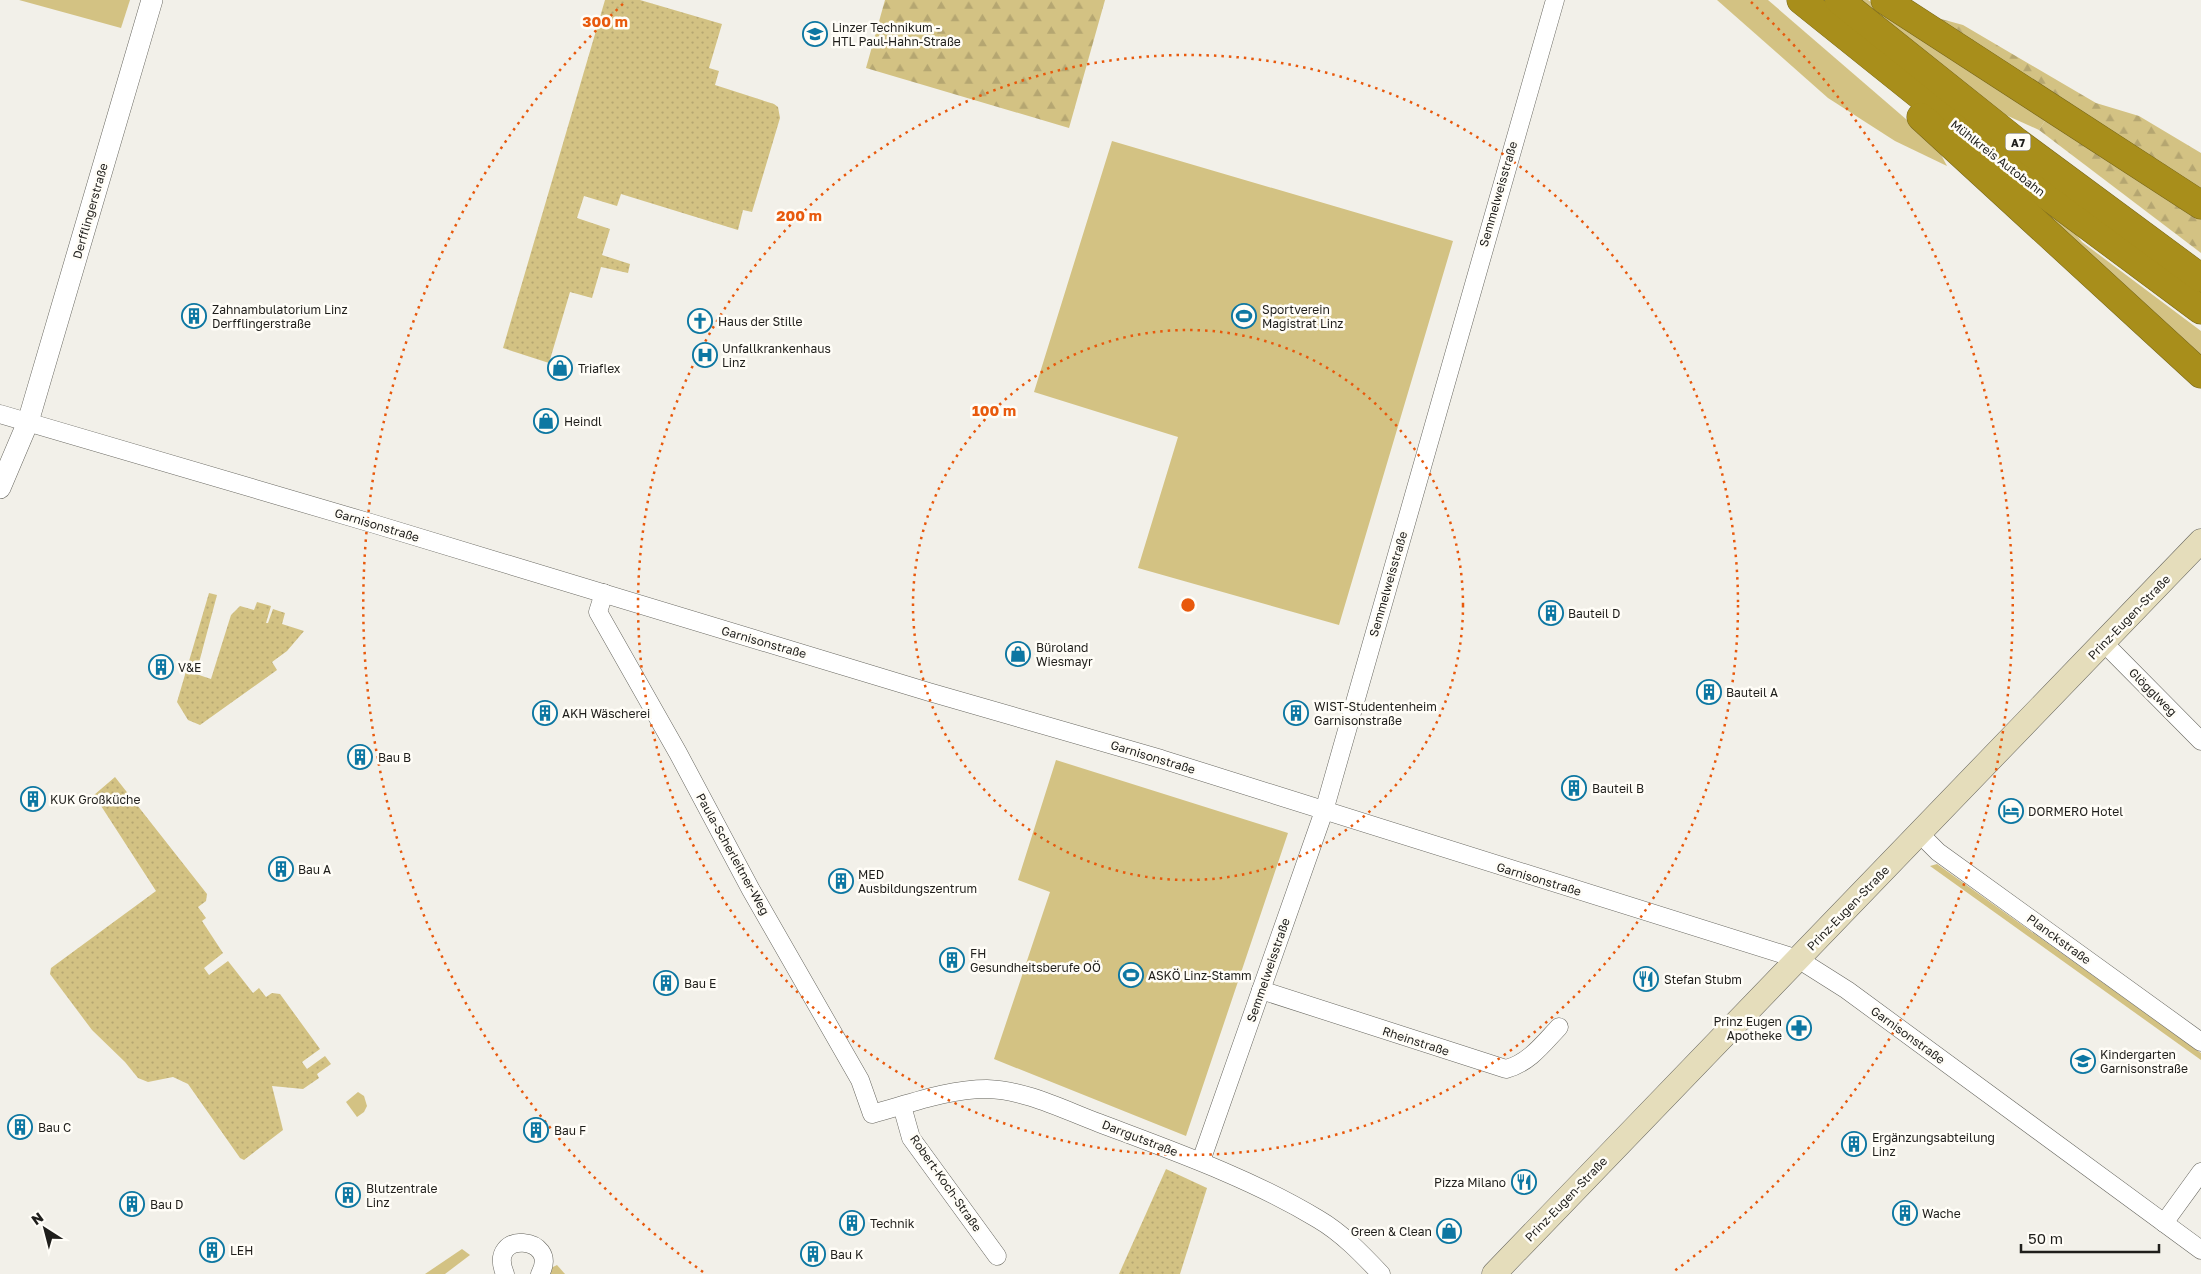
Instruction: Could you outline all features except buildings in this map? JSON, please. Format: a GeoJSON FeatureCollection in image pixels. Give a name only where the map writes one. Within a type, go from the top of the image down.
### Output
{"type":"FeatureCollection","features":[{"type":"Feature","properties":{"kind":"highway","name":"Mühlkreis Autobahn"},"geometry":{"type":"LineString","coordinates":[[1801,0],[2018,174],[2201,310]]}},
{"type":"Feature","properties":{"kind":"highway","name":"Mühlkreis Autobahn"},"geometry":{"type":"LineString","coordinates":[[1839,0],[2017,142],[2201,278]]}},
{"type":"Feature","properties":{"kind":"highway"},"geometry":{"type":"LineString","coordinates":[[1885,0],[2201,205]]}},
{"type":"Feature","properties":{"kind":"highway"},"geometry":{"type":"LineString","coordinates":[[1864,52],[1932,128],[2201,374]]}},
{"type":"Feature","properties":{"kind":"main road","name":"Prinz-Eugen-Straße"},"geometry":{"type":"LineString","coordinates":[[1494,1274],[2201,541]]}},
{"type":"Feature","properties":{"kind":"street","name":"Derfflingerstraße"},"geometry":{"type":"LineString","coordinates":[[0,488],[28,422],[152,0]]}},
{"type":"Feature","properties":{"kind":"street","name":"Semmelweisstraße"},"geometry":{"type":"LineString","coordinates":[[1201,1161],[1324,811],[1555,0]]}},
{"type":"Feature","properties":{"kind":"street","name":"Garnisonstraße"},"geometry":{"type":"LineString","coordinates":[[0,414],[929,692],[1161,759],[1798,959],[1847,990],[2201,1250]]}},
{"type":"Feature","properties":{"kind":"street","name":"Paula-Scherleitner-Weg"},"geometry":{"type":"LineString","coordinates":[[604,594],[598,612],[678,753],[751,890],[860,1080],[872,1114]]}},
{"type":"Feature","properties":{"kind":"street","name":"Glögglweg"},"geometry":{"type":"LineString","coordinates":[[2104,643],[2201,741]]}},
{"type":"Feature","properties":{"kind":"street","name":"Planckstraße"},"geometry":{"type":"LineString","coordinates":[[1920,834],[1938,852],[2201,1042]]}},
{"type":"Feature","properties":{"kind":"street","name":"Rheinstraße"},"geometry":{"type":"LineString","coordinates":[[1261,990],[1506,1069],[1518,1066],[1530,1057],[1560,1026]]}},
{"type":"Feature","properties":{"kind":"street","name":"Darrgutstraße"},"geometry":{"type":"LineString","coordinates":[[872,1114],[969,1090],[988,1089],[1010,1092],[1036,1099],[1201,1161],[1320,1220],[1363,1255],[1380,1274]]}},
{"type":"Feature","properties":{"kind":"street","name":"Robert-Koch-Straße"},"geometry":{"type":"LineString","coordinates":[[902,1106],[911,1138],[997,1256]]}},
{"type":"Feature","properties":{"kind":"street"},"geometry":{"type":"LineString","coordinates":[[2164,1223],[2201,1172]]}},
{"type":"Feature","properties":{"kind":"street"},"geometry":{"type":"LineString","coordinates":[[505,1274],[501,1260],[504,1252],[511,1245],[528,1242],[540,1251],[543,1262],[540,1274]]}},
{"type":"Feature","properties":{"kind":"green space"},"geometry":{"type":"Polygon","coordinates":[[[19,0],[130,0],[121,28],[19,0]]]}},
{"type":"Feature","properties":{"kind":"green space"},"geometry":{"type":"Polygon","coordinates":[[[605,0],[640,0],[722,24],[709,68],[719,71],[715,85],[774,104],[778,107],[780,118],[752,212],[743,210],[738,230],[621,194],[617,206],[584,196],[577,218],[610,229],[602,255],[630,264],[628,273],[601,267],[592,298],[570,292],[549,363],[503,348],[605,0]]]}},
{"type":"Feature","properties":{"kind":"green space"},"geometry":{"type":"Polygon","coordinates":[[[885,0],[1105,0],[1069,128],[866,68],[885,0]]]}},
{"type":"Feature","properties":{"kind":"green space"},"geometry":{"type":"Polygon","coordinates":[[[1717,0],[1768,0],[1936,145],[1947,166],[1895,141],[1828,98],[1717,0]]]}},
{"type":"Feature","properties":{"kind":"green space"},"geometry":{"type":"Polygon","coordinates":[[[1854,0],[1868,0],[2046,119],[2039,130],[1988,107],[1854,0]]]}},
{"type":"Feature","properties":{"kind":"green space"},"geometry":{"type":"Polygon","coordinates":[[[1923,14],[1963,25],[2096,103],[2139,116],[2201,153],[2201,191],[1923,14]]]}},
{"type":"Feature","properties":{"kind":"green space"},"geometry":{"type":"Polygon","coordinates":[[[2046,119],[2201,219],[2201,253],[2039,130],[2046,119]]]}},
{"type":"Feature","properties":{"kind":"green space","name":"Sportverein Magistrat Linz"},"geometry":{"type":"Polygon","coordinates":[[[1112,141],[1453,241],[1339,625],[1138,568],[1178,437],[1034,392],[1112,141]]]}},
{"type":"Feature","properties":{"kind":"green space"},"geometry":{"type":"Polygon","coordinates":[[[1982,158],[2068,224],[2082,242],[2201,331],[2201,357],[1982,158]]]}},
{"type":"Feature","properties":{"kind":"green space"},"geometry":{"type":"Polygon","coordinates":[[[209,593],[217,595],[196,674],[211,679],[231,615],[240,606],[254,610],[257,602],[271,606],[266,623],[268,623],[273,609],[285,613],[282,624],[304,631],[287,651],[272,662],[277,670],[200,725],[188,720],[177,702],[209,593]]]}},
{"type":"Feature","properties":{"kind":"green space","name":"ASKÖ Linz-Stamm"},"geometry":{"type":"Polygon","coordinates":[[[1056,760],[1288,833],[1186,1136],[994,1059],[1050,892],[1018,880],[1056,760]]]}},
{"type":"Feature","properties":{"kind":"green space"},"geometry":{"type":"Polygon","coordinates":[[[115,777],[207,894],[206,901],[198,907],[206,918],[202,921],[223,953],[204,968],[209,975],[228,961],[253,993],[259,988],[266,997],[272,993],[280,994],[320,1049],[302,1062],[307,1069],[325,1056],[331,1064],[317,1074],[319,1078],[303,1089],[272,1086],[283,1130],[244,1160],[240,1158],[188,1084],[173,1077],[148,1082],[138,1078],[125,1062],[92,1030],[50,974],[51,968],[156,891],[94,795],[115,777]]]}},
{"type":"Feature","properties":{"kind":"green space"},"geometry":{"type":"Polygon","coordinates":[[[1937,864],[2201,1053],[2201,1060],[1930,866],[1937,864]]]}},
{"type":"Feature","properties":{"kind":"green space"},"geometry":{"type":"Polygon","coordinates":[[[358,1092],[364,1096],[367,1106],[364,1112],[357,1117],[346,1102],[358,1092]]]}},
{"type":"Feature","properties":{"kind":"green space"},"geometry":{"type":"Polygon","coordinates":[[[1166,1169],[1207,1188],[1180,1274],[1119,1274],[1166,1169]]]}},
{"type":"Feature","properties":{"kind":"green space"},"geometry":{"type":"Polygon","coordinates":[[[462,1249],[470,1255],[445,1274],[425,1274],[462,1249]]]}},
{"type":"Feature","properties":{"kind":"green space"},"geometry":{"type":"Polygon","coordinates":[[[557,1265],[565,1274],[549,1274],[551,1268],[557,1265]]]}},
{"type":"Feature","properties":{"kind":"place","name":"Linzer Technikum - HTL Paul-Hahn-Straße"},"geometry":{"type":"Point","coordinates":[815,34]}},
{"type":"Feature","properties":{"kind":"place","name":"Zahnambulatorium Linz Derfflingerstraße"},"geometry":{"type":"Point","coordinates":[194,316]}},
{"type":"Feature","properties":{"kind":"place","name":"Sportverein Magistrat Linz"},"geometry":{"type":"Point","coordinates":[1244,316]}},
{"type":"Feature","properties":{"kind":"place","name":"Haus der Stille"},"geometry":{"type":"Point","coordinates":[700,321]}},
{"type":"Feature","properties":{"kind":"place","name":"Unfallkrankenhaus Linz"},"geometry":{"type":"Point","coordinates":[705,355]}},
{"type":"Feature","properties":{"kind":"place","name":"Triaflex"},"geometry":{"type":"Point","coordinates":[560,368]}},
{"type":"Feature","properties":{"kind":"place","name":"Heindl"},"geometry":{"type":"Point","coordinates":[546,421]}},
{"type":"Feature","properties":{"kind":"place","name":"Bauteil D"},"geometry":{"type":"Point","coordinates":[1551,613]}},
{"type":"Feature","properties":{"kind":"place","name":"Büroland Wiesmayr"},"geometry":{"type":"Point","coordinates":[1018,654]}},
{"type":"Feature","properties":{"kind":"place","name":"V&E"},"geometry":{"type":"Point","coordinates":[161,667]}},
{"type":"Feature","properties":{"kind":"place","name":"Bauteil A"},"geometry":{"type":"Point","coordinates":[1709,692]}},
{"type":"Feature","properties":{"kind":"place","name":"AKH Wäscherei"},"geometry":{"type":"Point","coordinates":[545,713]}},
{"type":"Feature","properties":{"kind":"place","name":"WIST-Studentenheim Garnisonstraße"},"geometry":{"type":"Point","coordinates":[1296,713]}},
{"type":"Feature","properties":{"kind":"place","name":"Bau B"},"geometry":{"type":"Point","coordinates":[360,757]}},
{"type":"Feature","properties":{"kind":"place","name":"Bauteil B"},"geometry":{"type":"Point","coordinates":[1574,788]}},
{"type":"Feature","properties":{"kind":"place","name":"KUK Großküche"},"geometry":{"type":"Point","coordinates":[33,799]}},
{"type":"Feature","properties":{"kind":"place","name":"DORMERO Hotel"},"geometry":{"type":"Point","coordinates":[2011,811]}},
{"type":"Feature","properties":{"kind":"place","name":"Bau A"},"geometry":{"type":"Point","coordinates":[281,869]}},
{"type":"Feature","properties":{"kind":"place","name":"MED Ausbildungszentrum"},"geometry":{"type":"Point","coordinates":[841,881]}},
{"type":"Feature","properties":{"kind":"place","name":"FH Gesundheitsberufe OÖ"},"geometry":{"type":"Point","coordinates":[952,960]}},
{"type":"Feature","properties":{"kind":"place","name":"ASKÖ Linz-Stamm"},"geometry":{"type":"Point","coordinates":[1131,975]}},
{"type":"Feature","properties":{"kind":"place","name":"Stefan Stubm"},"geometry":{"type":"Point","coordinates":[1646,979]}},
{"type":"Feature","properties":{"kind":"place","name":"Bau E"},"geometry":{"type":"Point","coordinates":[666,983]}},
{"type":"Feature","properties":{"kind":"place","name":"Prinz Eugen Apotheke"},"geometry":{"type":"Point","coordinates":[1799,1028]}},
{"type":"Feature","properties":{"kind":"place","name":"Kindergarten Garnisonstraße"},"geometry":{"type":"Point","coordinates":[2083,1061]}},
{"type":"Feature","properties":{"kind":"place","name":"Bau C"},"geometry":{"type":"Point","coordinates":[20,1127]}},
{"type":"Feature","properties":{"kind":"place","name":"Bau F"},"geometry":{"type":"Point","coordinates":[536,1130]}},
{"type":"Feature","properties":{"kind":"place","name":"Ergänzungsabteilung Linz"},"geometry":{"type":"Point","coordinates":[1854,1144]}},
{"type":"Feature","properties":{"kind":"place","name":"Pizza Milano"},"geometry":{"type":"Point","coordinates":[1524,1182]}},
{"type":"Feature","properties":{"kind":"place","name":"Blutzentrale Linz"},"geometry":{"type":"Point","coordinates":[348,1195]}},
{"type":"Feature","properties":{"kind":"place","name":"Bau D"},"geometry":{"type":"Point","coordinates":[132,1204]}},
{"type":"Feature","properties":{"kind":"place","name":"Wache"},"geometry":{"type":"Point","coordinates":[1905,1213]}},
{"type":"Feature","properties":{"kind":"place","name":"Technik"},"geometry":{"type":"Point","coordinates":[852,1223]}},
{"type":"Feature","properties":{"kind":"place","name":"Green & Clean"},"geometry":{"type":"Point","coordinates":[1449,1231]}},
{"type":"Feature","properties":{"kind":"place","name":"LEH"},"geometry":{"type":"Point","coordinates":[212,1250]}},
{"type":"Feature","properties":{"kind":"place","name":"Bau K"},"geometry":{"type":"Point","coordinates":[813,1254]}}]}
